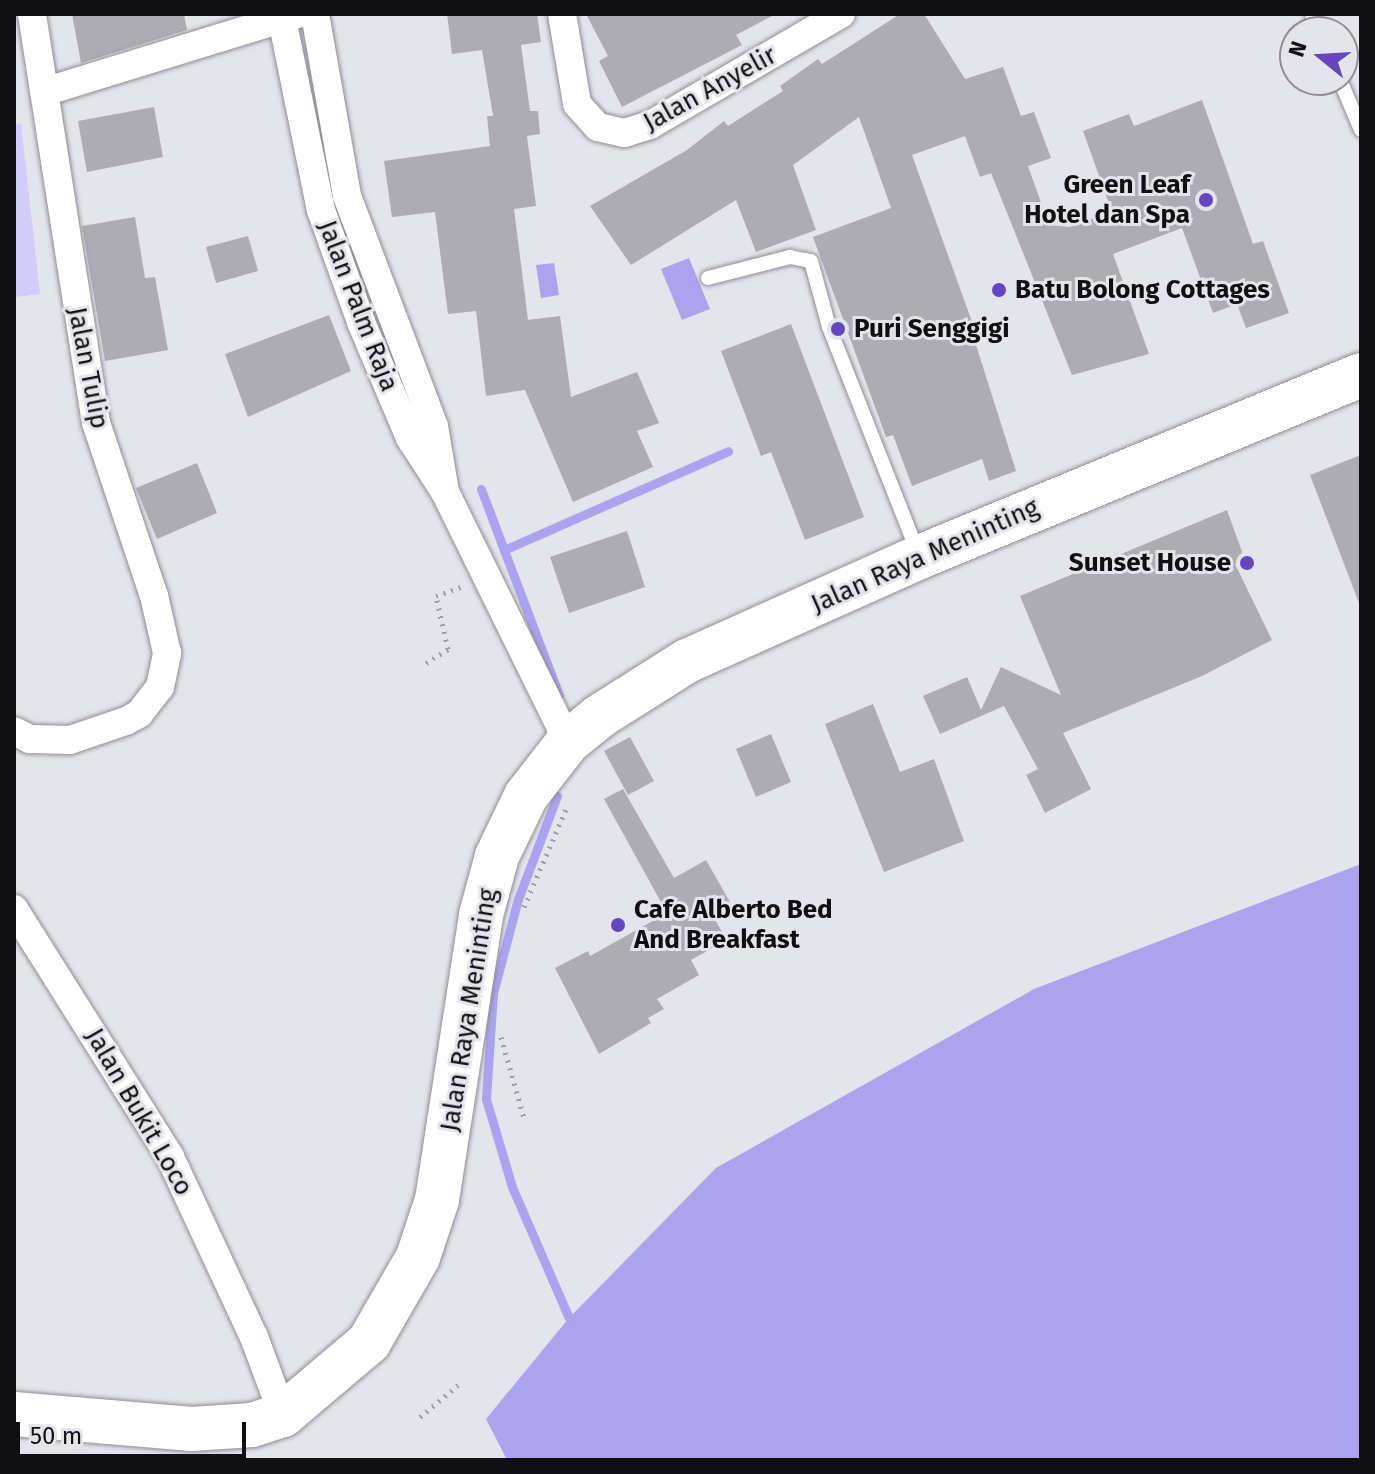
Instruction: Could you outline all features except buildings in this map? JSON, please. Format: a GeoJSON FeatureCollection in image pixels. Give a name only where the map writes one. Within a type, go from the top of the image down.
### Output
{"type":"FeatureCollection","features":[{"type":"Feature","properties":{"kind":"highway","name":"Jalan Raya Meninting"},"geometry":{"type":"LineString","coordinates":[[14,1414],[223,1429],[283,1415],[369,1342],[418,1257],[437,1200],[481,915],[497,856],[526,796],[568,742],[632,693],[687,661],[919,557],[1361,375]]}},
{"type":"Feature","properties":{"kind":"street","name":"Jalan Tulip"},"geometry":{"type":"LineString","coordinates":[[14,731],[30,739],[70,740],[107,730],[139,714],[162,679],[165,636],[96,423],[47,91],[32,14]]}},
{"type":"Feature","properties":{"kind":"street","name":"Jalan Palm Raja"},"geometry":{"type":"LineString","coordinates":[[315,14],[347,196],[434,426],[445,492]]}},
{"type":"Feature","properties":{"kind":"street","name":"Jalan Anyelir"},"geometry":{"type":"LineString","coordinates":[[562,14],[577,104],[598,127],[624,133],[650,125],[841,14]]}},
{"type":"Feature","properties":{"kind":"street"},"geometry":{"type":"LineString","coordinates":[[47,91],[287,16]]}},
{"type":"Feature","properties":{"kind":"street","name":"Jalan Palm Raja"},"geometry":{"type":"LineString","coordinates":[[287,16],[332,248],[410,438],[445,492],[568,742]]}},
{"type":"Feature","properties":{"kind":"street","name":"Jalan Bukit Loco"},"geometry":{"type":"LineString","coordinates":[[14,909],[170,1157],[254,1337],[283,1415]]}},
{"type":"Feature","properties":{"kind":"lane"},"geometry":{"type":"LineString","coordinates":[[1347,96],[1361,130]]}},
{"type":"Feature","properties":{"kind":"lane"},"geometry":{"type":"LineString","coordinates":[[708,278],[790,257],[811,261],[829,327],[919,557]]}},
{"type":"Feature","properties":{"kind":"path"},"geometry":{"type":"LineString","coordinates":[[426,663],[448,649],[436,596],[489,578]]}},
{"type":"Feature","properties":{"kind":"path"},"geometry":{"type":"LineString","coordinates":[[519,923],[569,800]]}},
{"type":"Feature","properties":{"kind":"path"},"geometry":{"type":"LineString","coordinates":[[498,1028],[524,1118]]}},
{"type":"Feature","properties":{"kind":"path"},"geometry":{"type":"LineString","coordinates":[[420,1417],[458,1385]]}},
{"type":"Feature","properties":{"kind":"shaded area"},"geometry":{"type":"Polygon","coordinates":[[[21,124],[40,294],[14,297],[14,125],[21,124]]]}},
{"type":"Feature","properties":{"kind":"shaded area"},"geometry":{"type":"Polygon","coordinates":[[[689,258],[710,309],[682,320],[661,269],[689,258]]]}},
{"type":"Feature","properties":{"kind":"shaded area"},"geometry":{"type":"Polygon","coordinates":[[[554,263],[559,295],[541,298],[536,265],[554,263]]]}},
{"type":"Feature","properties":{"kind":"shaded area"},"geometry":{"type":"Polygon","coordinates":[[[1361,864],[1361,1460],[507,1460],[486,1419],[569,1318],[716,1168],[1034,989],[1361,864]]]}},
{"type":"Feature","properties":{"kind":"waterway"},"geometry":{"type":"LineString","coordinates":[[559,695],[504,550],[728,451]]}},
{"type":"Feature","properties":{"kind":"waterway"},"geometry":{"type":"LineString","coordinates":[[481,489],[504,550]]}},
{"type":"Feature","properties":{"kind":"waterway"},"geometry":{"type":"LineString","coordinates":[[557,796],[518,899],[493,993],[486,1099],[512,1187],[569,1318]]}},
{"type":"Feature","properties":{"kind":"place","name":"Green Leaf Hotel dan Spa"},"geometry":{"type":"Point","coordinates":[1206,200]}},
{"type":"Feature","properties":{"kind":"place","name":"Batu Bolong Cottages"},"geometry":{"type":"Point","coordinates":[999,290]}},
{"type":"Feature","properties":{"kind":"place","name":"Puri Senggigi"},"geometry":{"type":"Point","coordinates":[838,329]}},
{"type":"Feature","properties":{"kind":"place","name":"Sunset House"},"geometry":{"type":"Point","coordinates":[1247,563]}},
{"type":"Feature","properties":{"kind":"place","name":"Cafe Alberto Bed And Breakfast"},"geometry":{"type":"Point","coordinates":[618,925]}}]}
